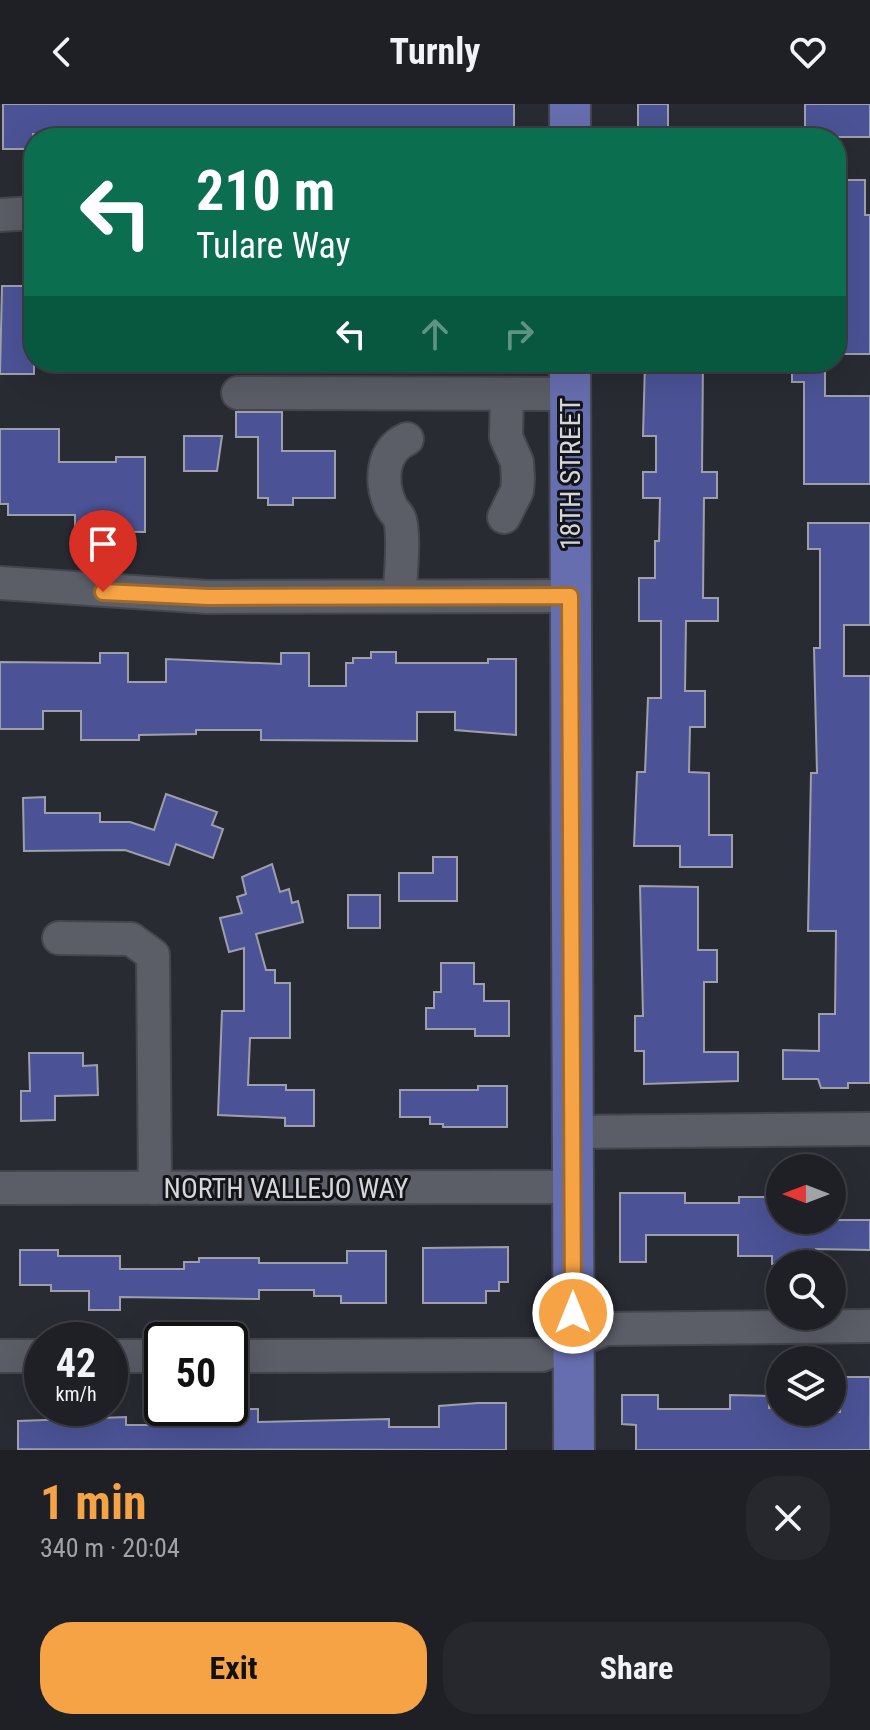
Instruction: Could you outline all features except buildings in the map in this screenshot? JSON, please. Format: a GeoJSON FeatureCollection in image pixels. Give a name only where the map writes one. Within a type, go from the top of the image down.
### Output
{"type":"FeatureCollection","features":[{"type":"Feature","properties":{"kind":"main road"},"geometry":{"type":"LineString","coordinates":[[570,104],[570,128]]}},
{"type":"Feature","properties":{"kind":"main road","name":"18TH STREET"},"geometry":{"type":"LineString","coordinates":[[570,378],[574,1450]]}},
{"type":"Feature","properties":{"kind":"street"},"geometry":{"type":"LineString","coordinates":[[0,215],[24,214]]}},
{"type":"Feature","properties":{"kind":"street"},"geometry":{"type":"LineString","coordinates":[[238,393],[507,395],[570,378]]}},
{"type":"Feature","properties":{"kind":"street"},"geometry":{"type":"LineString","coordinates":[[504,517],[514,499],[518,479],[517,462],[506,437],[507,395]]}},
{"type":"Feature","properties":{"kind":"street"},"geometry":{"type":"LineString","coordinates":[[400,596],[400,519],[391,507],[383,481],[388,457],[396,444],[407,439]]}},
{"type":"Feature","properties":{"kind":"street"},"geometry":{"type":"LineString","coordinates":[[0,583],[208,597],[570,596]]}},
{"type":"Feature","properties":{"kind":"street"},"geometry":{"type":"LineString","coordinates":[[59,938],[131,939],[153,955],[155,1188]]}},
{"type":"Feature","properties":{"kind":"street"},"geometry":{"type":"LineString","coordinates":[[573,1132],[870,1129]]}},
{"type":"Feature","properties":{"kind":"street","name":"NORTH VALLEJO WAY"},"geometry":{"type":"LineString","coordinates":[[0,1188],[573,1187]]}},
{"type":"Feature","properties":{"kind":"street"},"geometry":{"type":"LineString","coordinates":[[248,1356],[542,1355],[605,1329],[870,1326]]}},
{"type":"Feature","properties":{"kind":"street"},"geometry":{"type":"LineString","coordinates":[[0,1356],[24,1356]]}},
{"type":"Feature","properties":{"kind":"route"},"geometry":{"type":"LineString","coordinates":[[103,592],[208,597],[570,596],[573,1313]]}}]}
